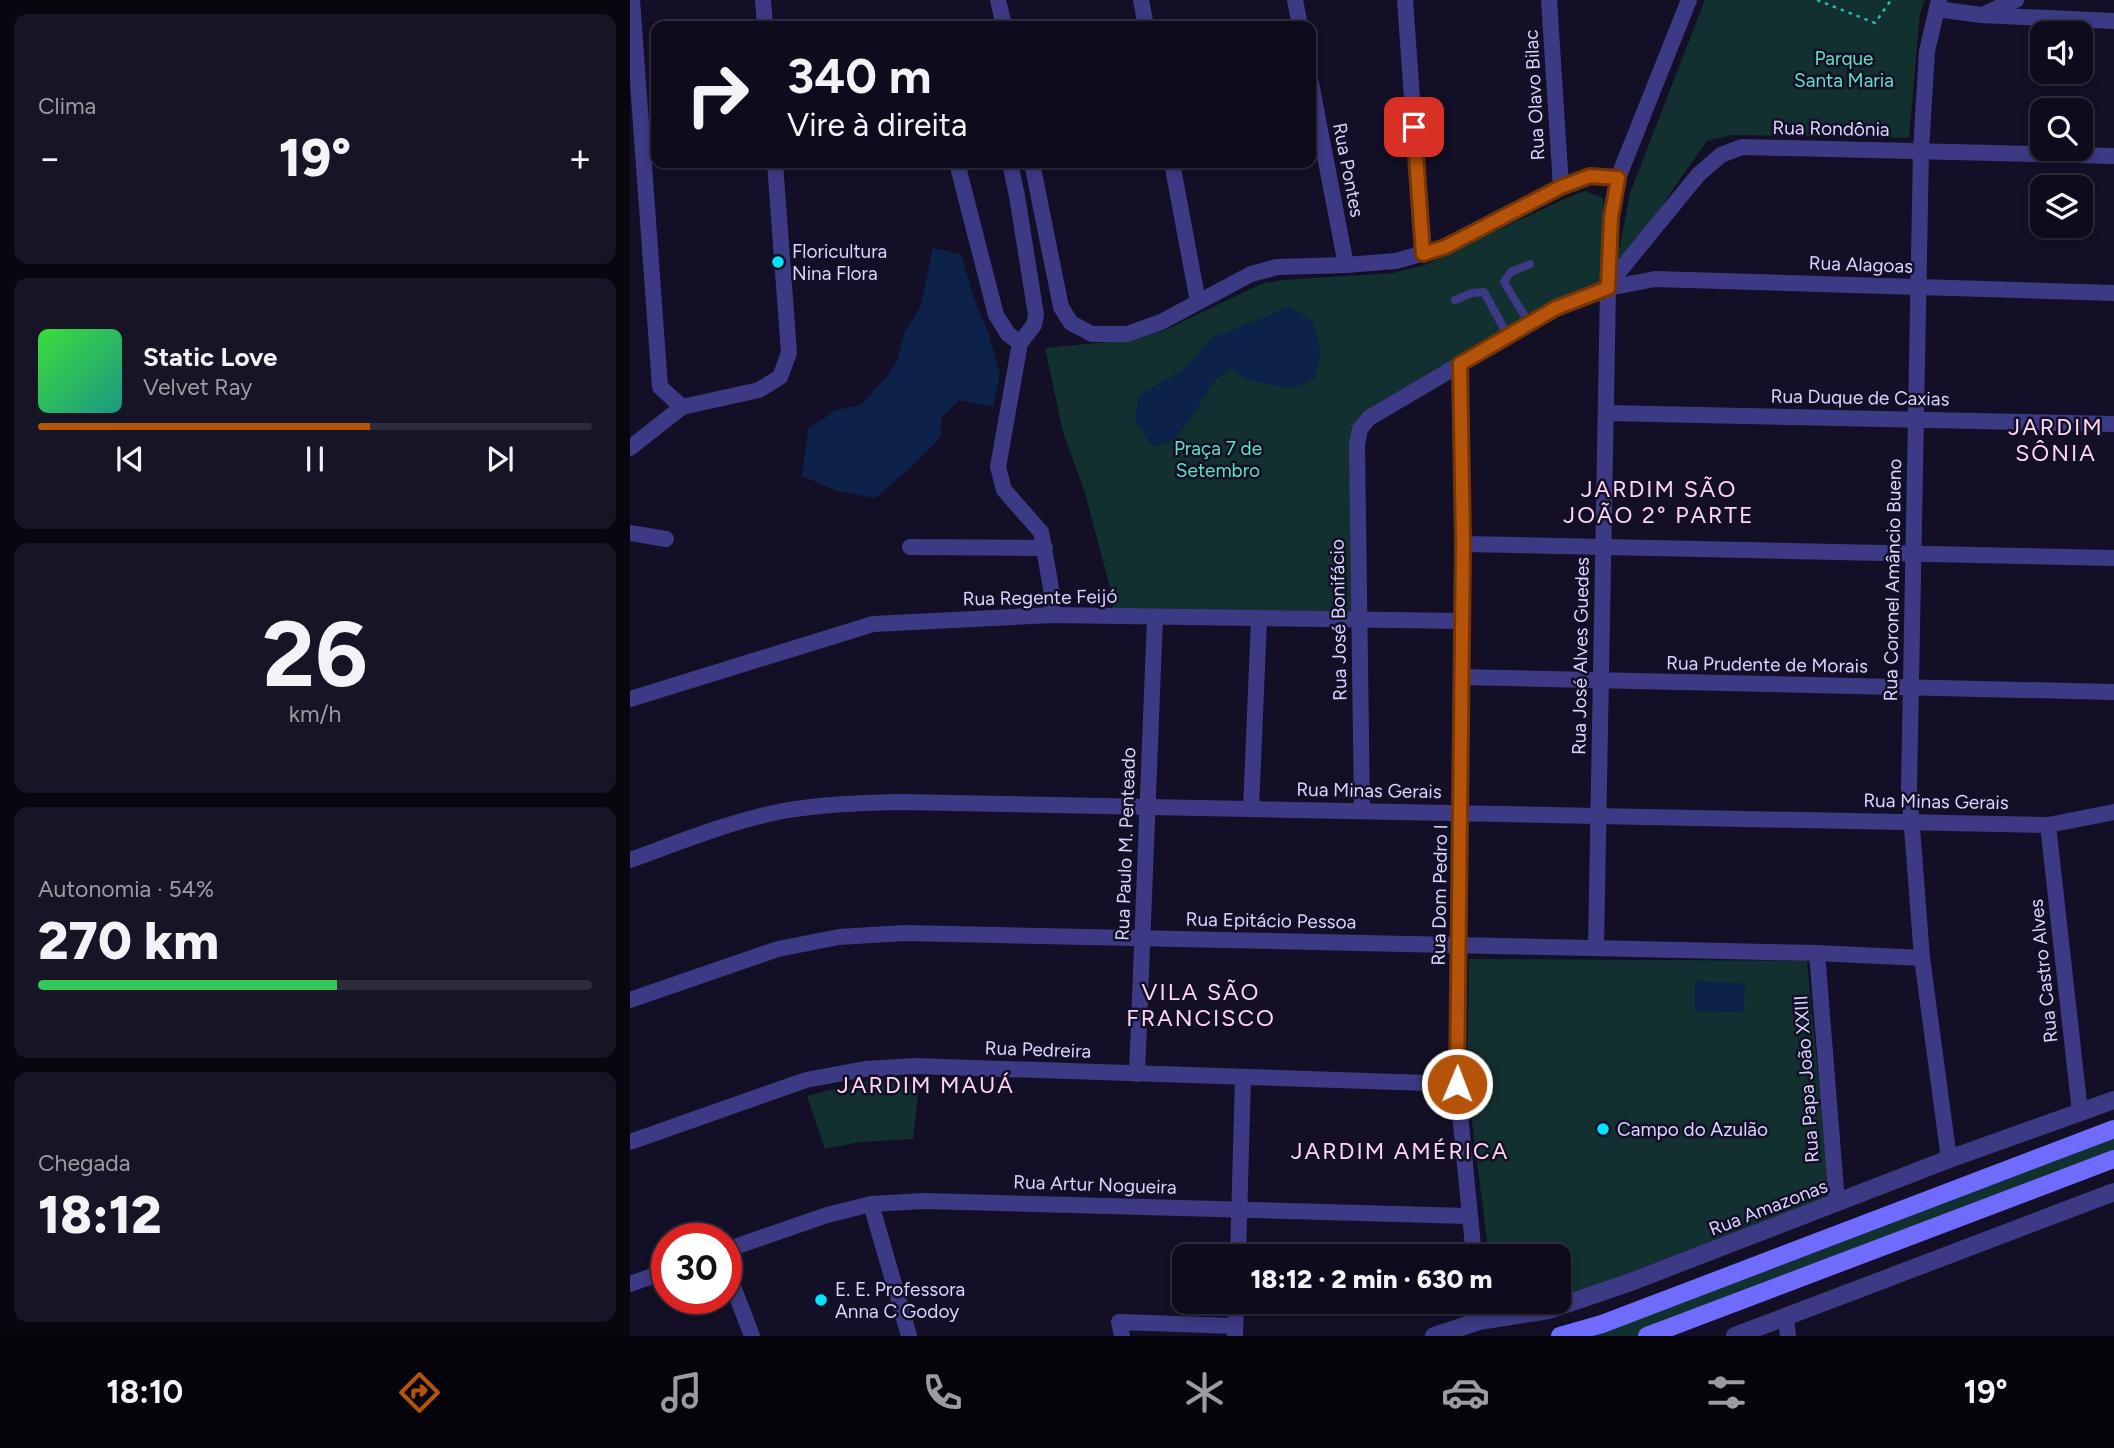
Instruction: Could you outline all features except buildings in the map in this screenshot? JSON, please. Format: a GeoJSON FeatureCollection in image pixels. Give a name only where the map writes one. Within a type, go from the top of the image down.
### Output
{"type":"FeatureCollection","features":[{"type":"Feature","properties":{"kind":"main road"},"geometry":{"type":"LineString","coordinates":[[1560,1336],[1602,1324],[2114,1129]]}},
{"type":"Feature","properties":{"kind":"main road"},"geometry":{"type":"LineString","coordinates":[[1647,1336],[2114,1159]]}},
{"type":"Feature","properties":{"kind":"street"},"geometry":{"type":"LineString","coordinates":[[632,0],[660,387],[682,407]]}},
{"type":"Feature","properties":{"kind":"street"},"geometry":{"type":"LineString","coordinates":[[763,0],[765,21]]}},
{"type":"Feature","properties":{"kind":"street"},"geometry":{"type":"LineString","coordinates":[[998,0],[1003,21]]}},
{"type":"Feature","properties":{"kind":"street"},"geometry":{"type":"LineString","coordinates":[[1142,0],[1145,21]]}},
{"type":"Feature","properties":{"kind":"street"},"geometry":{"type":"LineString","coordinates":[[1295,0],[1299,21]]}},
{"type":"Feature","properties":{"kind":"street"},"geometry":{"type":"LineString","coordinates":[[1405,0],[1423,254]]}},
{"type":"Feature","properties":{"kind":"street","name":"Rua Olavo Bilac"},"geometry":{"type":"LineString","coordinates":[[1549,0],[1561,187]]}},
{"type":"Feature","properties":{"kind":"street","name":"Rua José Alves Guedes"},"geometry":{"type":"LineString","coordinates":[[1596,948],[1611,218],[1618,178],[1689,0]]}},
{"type":"Feature","properties":{"kind":"street"},"geometry":{"type":"LineString","coordinates":[[1981,15],[2016,0]]}},
{"type":"Feature","properties":{"kind":"street"},"geometry":{"type":"LineString","coordinates":[[1938,4],[1981,15],[2114,21]]}},
{"type":"Feature","properties":{"kind":"street","name":"Rua Coronel Amâncio Bueno"},"geometry":{"type":"LineString","coordinates":[[1938,4],[1927,51],[1921,150],[1909,788],[1922,958],[1949,1159]]}},
{"type":"Feature","properties":{"kind":"street","name":"Rua Pontes"},"geometry":{"type":"LineString","coordinates":[[1316,109],[1346,265]]}},
{"type":"Feature","properties":{"kind":"street","name":"Rua Rondônia"},"geometry":{"type":"LineString","coordinates":[[1608,287],[1698,175],[1721,155],[1742,147],[2114,156]]}},
{"type":"Feature","properties":{"kind":"street"},"geometry":{"type":"LineString","coordinates":[[630,448],[682,407],[759,390],[780,377],[789,353],[775,168]]}},
{"type":"Feature","properties":{"kind":"street"},"geometry":{"type":"LineString","coordinates":[[958,168],[996,315],[1008,334],[1020,343]]}},
{"type":"Feature","properties":{"kind":"street"},"geometry":{"type":"LineString","coordinates":[[1011,168],[1036,314],[1030,332],[1020,343],[998,467],[1004,490],[1041,533],[1052,615]]}},
{"type":"Feature","properties":{"kind":"street"},"geometry":{"type":"LineString","coordinates":[[1033,168],[1062,307],[1071,323],[1092,334],[1127,334],[1161,322],[1251,274],[1277,267],[1396,261],[1423,254],[1445,247],[1561,187],[1590,176],[1618,178]]}},
{"type":"Feature","properties":{"kind":"street"},"geometry":{"type":"LineString","coordinates":[[1173,168],[1198,302]]}},
{"type":"Feature","properties":{"kind":"street","name":"Rua Alagoas"},"geometry":{"type":"LineString","coordinates":[[1360,429],[1368,418],[1529,323],[1556,308],[1608,287],[1655,279],[2114,293]]}},
{"type":"Feature","properties":{"kind":"street","name":"Rua Dom Pedro I"},"geometry":{"type":"LineString","coordinates":[[1460,364],[1463,544],[1457,1084],[1472,1244]]}},
{"type":"Feature","properties":{"kind":"street","name":"Rua Duque de Caxias"},"geometry":{"type":"LineString","coordinates":[[1606,413],[2114,424]]}},
{"type":"Feature","properties":{"kind":"street","name":"Rua José Bonifácio"},"geometry":{"type":"LineString","coordinates":[[1360,429],[1357,445],[1362,811]]}},
{"type":"Feature","properties":{"kind":"street"},"geometry":{"type":"LineString","coordinates":[[630,533],[666,539]]}},
{"type":"Feature","properties":{"kind":"street"},"geometry":{"type":"LineString","coordinates":[[1463,544],[2114,558]]}},
{"type":"Feature","properties":{"kind":"street"},"geometry":{"type":"LineString","coordinates":[[910,547],[1045,548]]}},
{"type":"Feature","properties":{"kind":"street","name":"Rua Regente Feijó"},"geometry":{"type":"LineString","coordinates":[[630,699],[873,624],[1052,615],[1462,621]]}},
{"type":"Feature","properties":{"kind":"street","name":"Rua Paulo M. Penteado"},"geometry":{"type":"LineString","coordinates":[[1137,1074],[1155,617]]}},
{"type":"Feature","properties":{"kind":"street"},"geometry":{"type":"LineString","coordinates":[[1251,808],[1259,619]]}},
{"type":"Feature","properties":{"kind":"street","name":"Rua Prudente de Morais"},"geometry":{"type":"LineString","coordinates":[[1461,677],[2114,692]]}},
{"type":"Feature","properties":{"kind":"street","name":"Rua Minas Gerais"},"geometry":{"type":"LineString","coordinates":[[630,860],[734,824],[782,811],[837,803],[1148,806],[2048,825],[2114,812]]}},
{"type":"Feature","properties":{"kind":"street","name":"Rua Castro Alves"},"geometry":{"type":"LineString","coordinates":[[2048,825],[2080,1112]]}},
{"type":"Feature","properties":{"kind":"street","name":"Rua Epitácio Pessoa"},"geometry":{"type":"LineString","coordinates":[[630,1000],[778,949],[839,937],[904,933],[1817,953],[1922,958]]}},
{"type":"Feature","properties":{"kind":"street","name":"Rua Papa João XXIII"},"geometry":{"type":"LineString","coordinates":[[1817,953],[1837,1203]]}},
{"type":"Feature","properties":{"kind":"street","name":"Rua Pedreira"},"geometry":{"type":"LineString","coordinates":[[630,1142],[806,1080],[865,1069],[915,1066],[1457,1084]]}},
{"type":"Feature","properties":{"kind":"street"},"geometry":{"type":"LineString","coordinates":[[1238,1244],[1243,1077]]}},
{"type":"Feature","properties":{"kind":"street","name":"Rua Amazonas"},"geometry":{"type":"LineString","coordinates":[[1434,1336],[1479,1321],[1549,1310],[1628,1283],[1949,1159],[2114,1100]]}},
{"type":"Feature","properties":{"kind":"street"},"geometry":{"type":"LineString","coordinates":[[1735,1336],[2114,1192]]}},
{"type":"Feature","properties":{"kind":"street","name":"Rua Artur Nogueira"},"geometry":{"type":"LineString","coordinates":[[742,1244],[827,1215],[871,1204],[923,1200],[1469,1216]]}},
{"type":"Feature","properties":{"kind":"street"},"geometry":{"type":"LineString","coordinates":[[871,1204],[909,1336]]}},
{"type":"Feature","properties":{"kind":"street"},"geometry":{"type":"LineString","coordinates":[[630,1284],[651,1277]]}},
{"type":"Feature","properties":{"kind":"street"},"geometry":{"type":"LineString","coordinates":[[742,1310],[752,1336]]}},
{"type":"Feature","properties":{"kind":"street"},"geometry":{"type":"LineString","coordinates":[[1479,1314],[1479,1321]]}},
{"type":"Feature","properties":{"kind":"street"},"geometry":{"type":"LineString","coordinates":[[1786,1318],[1788,1336]]}},
{"type":"Feature","properties":{"kind":"street"},"geometry":{"type":"LineString","coordinates":[[1120,1329],[1235,1331]]}},
{"type":"Feature","properties":{"kind":"lane"},"geometry":{"type":"LineString","coordinates":[[1529,323],[1504,282],[1511,272],[1530,264]]}},
{"type":"Feature","properties":{"kind":"lane"},"geometry":{"type":"LineString","coordinates":[[1455,300],[1483,292],[1508,336]]}},
{"type":"Feature","properties":{"kind":"path"},"geometry":{"type":"LineString","coordinates":[[1817,0],[1875,23],[1891,0]]}},
{"type":"Feature","properties":{"kind":"green space","name":"Parque Santa Maria"},"geometry":{"type":"Polygon","coordinates":[[[1705,0],[1925,0],[1920,13],[1909,138],[1732,135],[1707,141],[1669,195],[1635,252],[1617,261],[1630,193],[1705,0]]]}},
{"type":"Feature","properties":{"kind":"green space","name":"Praça 7 de Setembro"},"geometry":{"type":"Polygon","coordinates":[[[1585,191],[1603,198],[1605,285],[1358,429],[1353,617],[1112,615],[1113,599],[1085,493],[1063,432],[1045,348],[1128,340],[1165,330],[1261,284],[1281,280],[1393,273],[1425,265],[1585,191]]]}},
{"type":"Feature","properties":{"kind":"green space"},"geometry":{"type":"Polygon","coordinates":[[[1469,959],[1807,961],[1830,1197],[1571,1294],[1571,1244],[1487,1244],[1467,1082],[1469,959]]]}},
{"type":"Feature","properties":{"kind":"green space"},"geometry":{"type":"Polygon","coordinates":[[[870,1080],[919,1084],[913,1139],[860,1142],[825,1149],[807,1096],[870,1080]]]}},
{"type":"Feature","properties":{"kind":"green space"},"geometry":{"type":"Polygon","coordinates":[[[2114,1136],[2114,1155],[1638,1336],[1585,1336],[1851,1239],[2114,1136]]]}},
{"type":"Feature","properties":{"kind":"water"},"geometry":{"type":"Polygon","coordinates":[[[933,248],[961,254],[1000,374],[993,407],[959,400],[941,418],[941,436],[917,462],[875,498],[840,492],[802,476],[808,429],[836,410],[861,405],[897,361],[905,331],[920,308],[933,248]]]}},
{"type":"Feature","properties":{"kind":"water"},"geometry":{"type":"Polygon","coordinates":[[[1289,306],[1313,321],[1321,355],[1314,380],[1291,388],[1247,380],[1231,369],[1215,380],[1175,439],[1153,447],[1135,421],[1139,395],[1185,369],[1212,337],[1289,306]]]}},
{"type":"Feature","properties":{"kind":"water"},"geometry":{"type":"Polygon","coordinates":[[[1695,981],[1745,983],[1744,1012],[1694,1011],[1695,981]]]}},
{"type":"Feature","properties":{"kind":"place","name":"Floricultura Nina Flora"},"geometry":{"type":"Point","coordinates":[778,262]}},
{"type":"Feature","properties":{"kind":"place","name":"Campo do Azulão"},"geometry":{"type":"Point","coordinates":[1603,1129]}},
{"type":"Feature","properties":{"kind":"place","name":"E. E. Professora Anna C Godoy"},"geometry":{"type":"Point","coordinates":[821,1300]}},
{"type":"Feature","properties":{"kind":"district","name":"JARDIM SÔNIA"},"geometry":{"type":"Point","coordinates":[2056,440]}},
{"type":"Feature","properties":{"kind":"district","name":"JARDIM SÃO JOÃO 2° PARTE"},"geometry":{"type":"Point","coordinates":[1659,502]}},
{"type":"Feature","properties":{"kind":"district","name":"VILA SÃO FRANCISCO"},"geometry":{"type":"Point","coordinates":[1201,1005]}},
{"type":"Feature","properties":{"kind":"district","name":"JARDIM MAUÁ"},"geometry":{"type":"Point","coordinates":[926,1085]}},
{"type":"Feature","properties":{"kind":"district","name":"JARDIM AMÉRICA"},"geometry":{"type":"Point","coordinates":[1400,1151]}},
{"type":"Feature","properties":{"kind":"route"},"geometry":{"type":"LineString","coordinates":[[1414,127],[1423,254],[1445,247],[1561,187],[1590,176],[1618,178],[1611,218],[1608,288],[1556,308],[1460,364],[1463,544],[1457,1084]]}}]}
